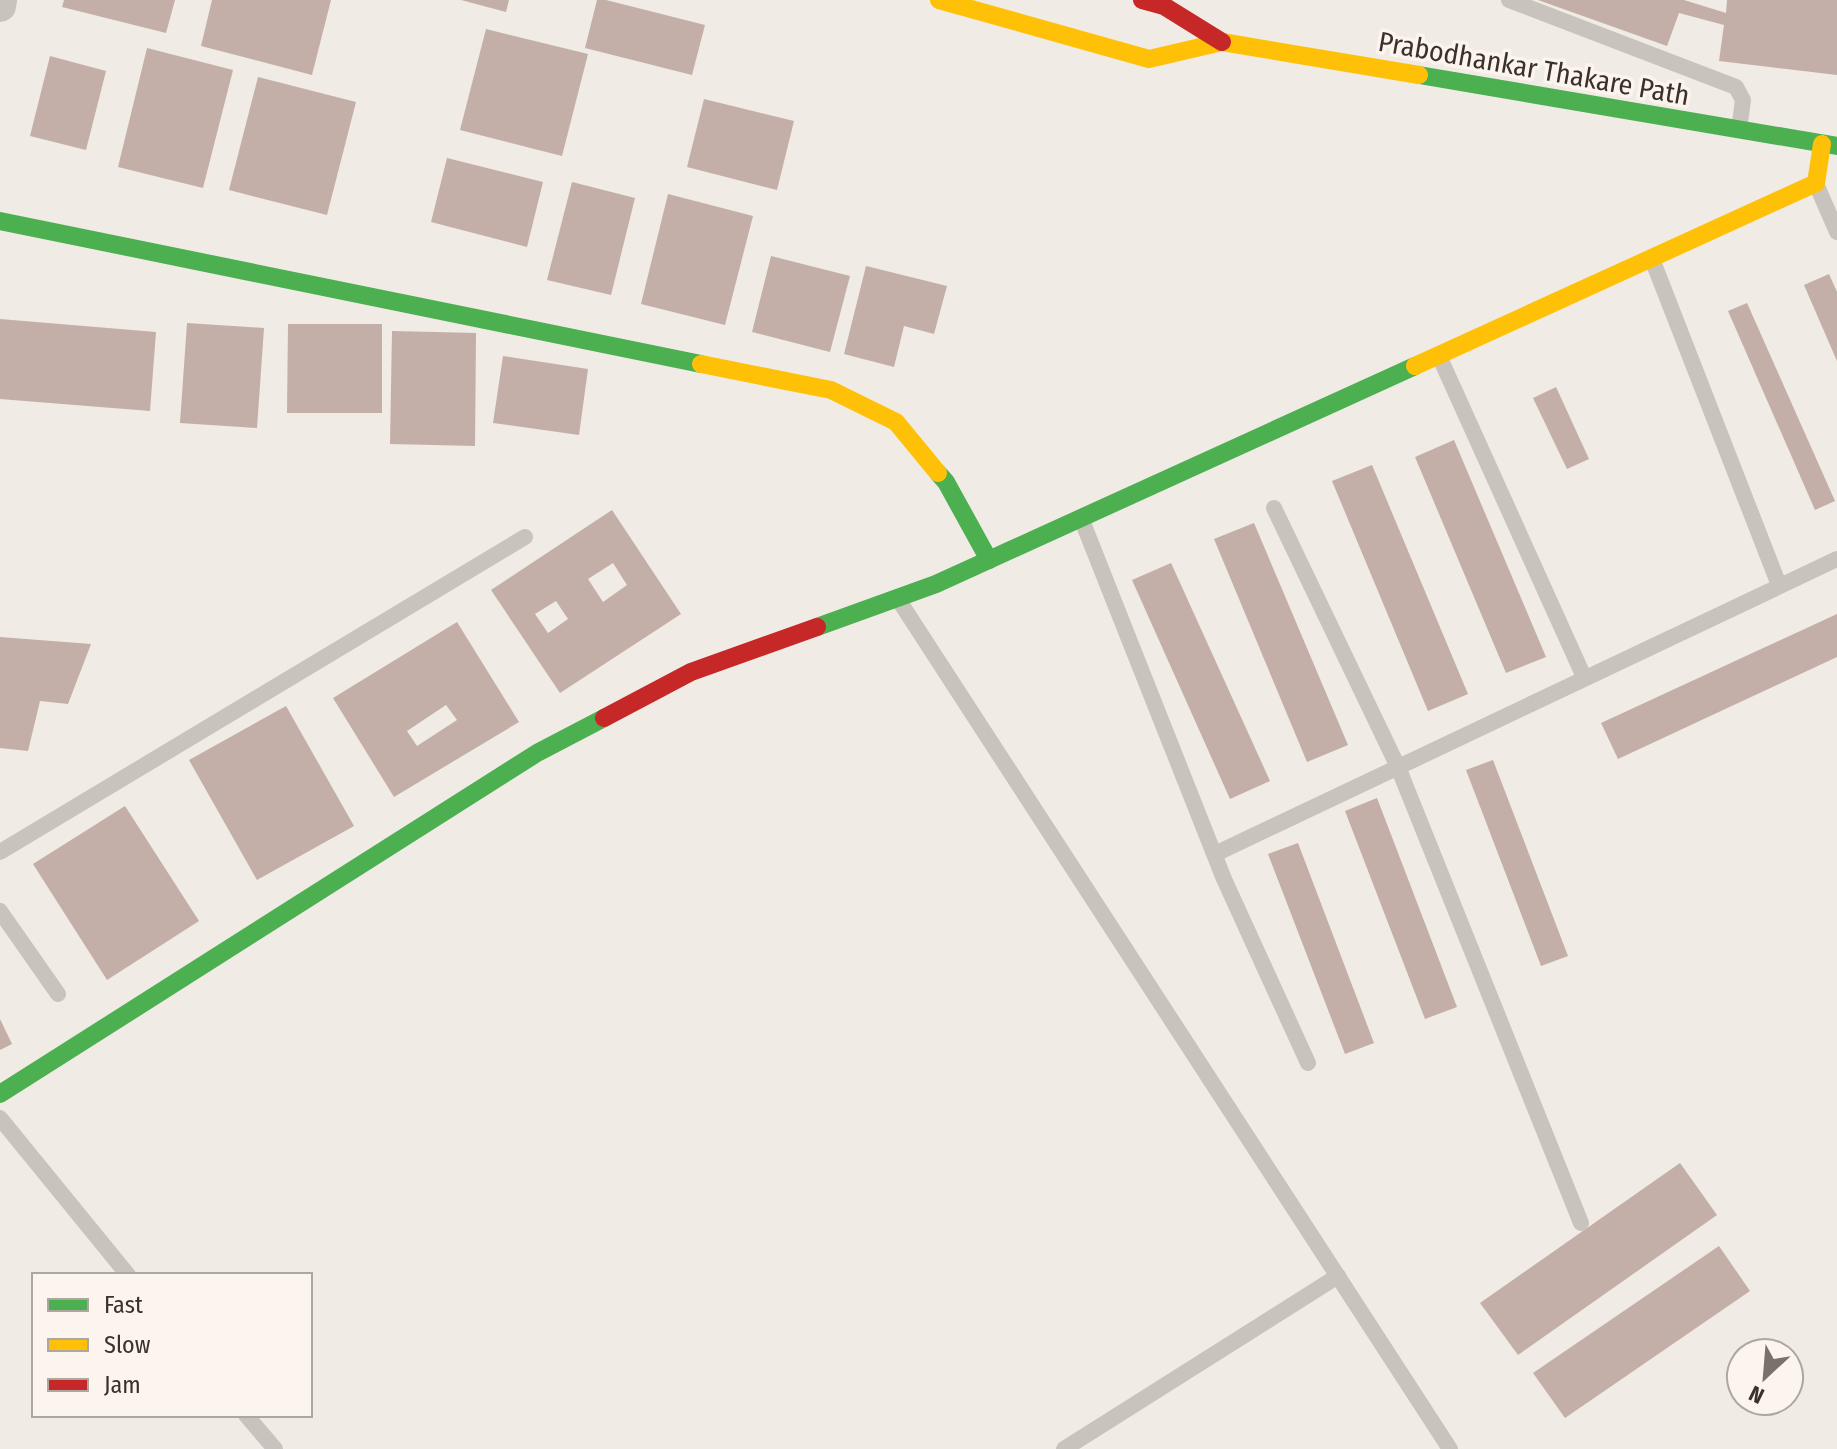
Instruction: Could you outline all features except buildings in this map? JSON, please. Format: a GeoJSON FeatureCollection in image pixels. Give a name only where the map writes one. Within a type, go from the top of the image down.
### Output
{"type":"FeatureCollection","features":[{"type":"Feature","properties":{"kind":"street"},"geometry":{"type":"LineString","coordinates":[[0,6],[1,0]]}},
{"type":"Feature","properties":{"kind":"street","name":"Prabodhankar Thakare Path"},"geometry":{"type":"LineString","coordinates":[[939,0],[1149,59],[1222,42]]}},
{"type":"Feature","properties":{"kind":"street","name":"Prabodhankar Thakare Path"},"geometry":{"type":"LineString","coordinates":[[1142,0],[1164,6],[1222,42],[1830,145]]}},
{"type":"Feature","properties":{"kind":"street"},"geometry":{"type":"LineString","coordinates":[[0,1094],[537,753],[691,672],[897,598],[989,560],[1816,183],[1830,145]]}},
{"type":"Feature","properties":{"kind":"street"},"geometry":{"type":"LineString","coordinates":[[0,221],[831,390],[896,422],[946,482],[989,560]]}},
{"type":"Feature","properties":{"kind":"lane"},"geometry":{"type":"LineString","coordinates":[[1509,0],[1736,87],[1743,100],[1739,131]]}},
{"type":"Feature","properties":{"kind":"lane"},"geometry":{"type":"LineString","coordinates":[[1816,183],[1837,232]]}},
{"type":"Feature","properties":{"kind":"lane"},"geometry":{"type":"LineString","coordinates":[[1652,258],[1779,585]]}},
{"type":"Feature","properties":{"kind":"lane"},"geometry":{"type":"LineString","coordinates":[[1439,355],[1584,677]]}},
{"type":"Feature","properties":{"kind":"lane"},"geometry":{"type":"LineString","coordinates":[[1274,508],[1398,767],[1581,1223]]}},
{"type":"Feature","properties":{"kind":"lane"},"geometry":{"type":"LineString","coordinates":[[1081,518],[1215,854],[1308,1063]]}},
{"type":"Feature","properties":{"kind":"lane"},"geometry":{"type":"LineString","coordinates":[[0,852],[525,537]]}},
{"type":"Feature","properties":{"kind":"lane"},"geometry":{"type":"LineString","coordinates":[[1215,854],[1837,559]]}},
{"type":"Feature","properties":{"kind":"lane"},"geometry":{"type":"LineString","coordinates":[[897,598],[1450,1449]]}},
{"type":"Feature","properties":{"kind":"lane"},"geometry":{"type":"LineString","coordinates":[[0,911],[58,994]]}},
{"type":"Feature","properties":{"kind":"lane"},"geometry":{"type":"LineString","coordinates":[[0,1118],[126,1273]]}},
{"type":"Feature","properties":{"kind":"lane"},"geometry":{"type":"LineString","coordinates":[[1064,1449],[1338,1276]]}},
{"type":"Feature","properties":{"kind":"lane"},"geometry":{"type":"LineString","coordinates":[[248,1417],[275,1449]]}},
{"type":"Feature","properties":{"kind":"traffic: fast"},"geometry":{"type":"LineString","coordinates":[[1419,75],[1837,146]]}},
{"type":"Feature","properties":{"kind":"traffic: fast"},"geometry":{"type":"LineString","coordinates":[[0,221],[701,364]]}},
{"type":"Feature","properties":{"kind":"traffic: fast"},"geometry":{"type":"LineString","coordinates":[[817,627],[936,584],[1415,366]]}},
{"type":"Feature","properties":{"kind":"traffic: fast"},"geometry":{"type":"LineString","coordinates":[[938,473],[989,560]]}},
{"type":"Feature","properties":{"kind":"traffic: fast"},"geometry":{"type":"LineString","coordinates":[[0,1094],[537,753],[604,718]]}},
{"type":"Feature","properties":{"kind":"traffic: slow"},"geometry":{"type":"LineString","coordinates":[[939,0],[1149,59],[1222,42],[1419,75]]}},
{"type":"Feature","properties":{"kind":"traffic: slow"},"geometry":{"type":"LineString","coordinates":[[1415,366],[1816,183],[1822,144]]}},
{"type":"Feature","properties":{"kind":"traffic: slow"},"geometry":{"type":"LineString","coordinates":[[701,364],[831,390],[896,422],[938,473]]}},
{"type":"Feature","properties":{"kind":"traffic: jam"},"geometry":{"type":"LineString","coordinates":[[1142,0],[1164,6],[1222,42]]}},
{"type":"Feature","properties":{"kind":"traffic: jam"},"geometry":{"type":"LineString","coordinates":[[604,718],[691,672],[817,627]]}}]}
